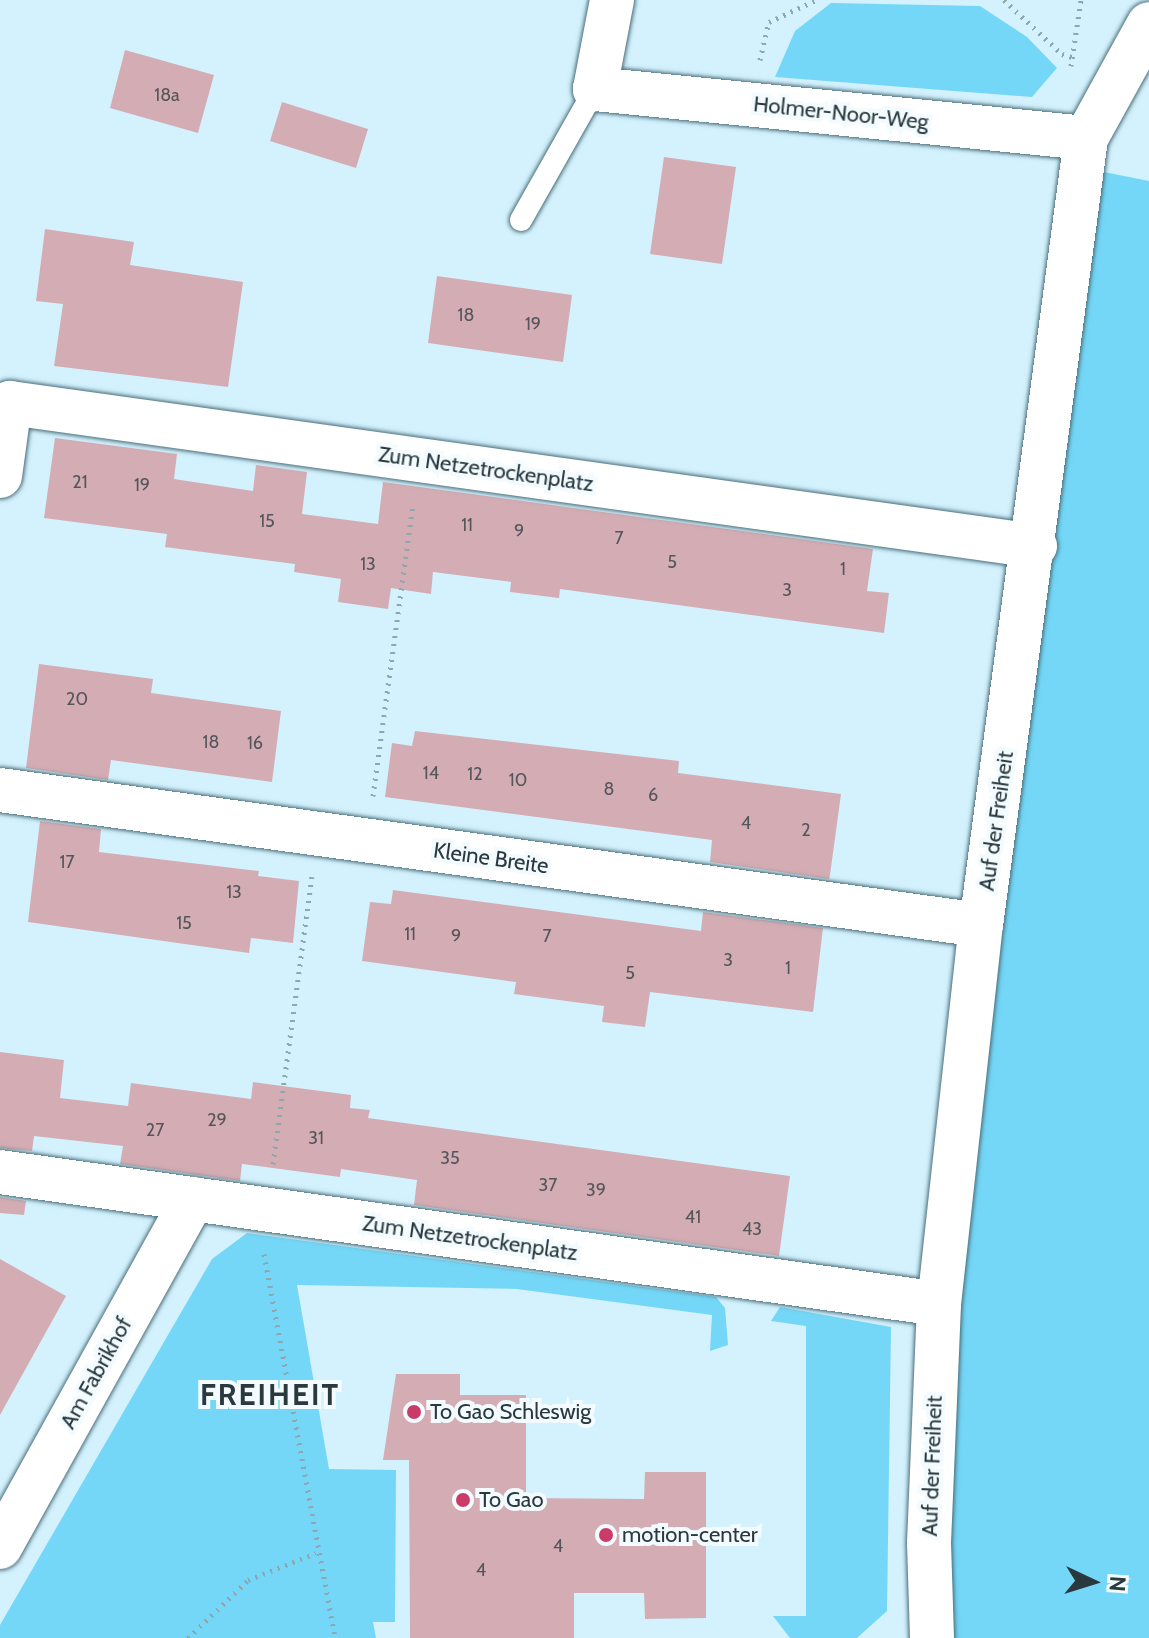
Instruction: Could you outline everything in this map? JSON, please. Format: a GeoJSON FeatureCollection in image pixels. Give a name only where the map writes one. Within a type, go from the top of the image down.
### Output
{"type":"FeatureCollection","features":[{"type":"Feature","properties":{"kind":"street"},"geometry":{"type":"LineString","coordinates":[[595,89],[612,0]]}},
{"type":"Feature","properties":{"kind":"street","name":"Auf der Freiheit"},"geometry":{"type":"LineString","coordinates":[[932,1638],[929,1543],[939,1304],[981,925],[1035,546],[1086,138],[1118,75],[1149,24]]}},
{"type":"Feature","properties":{"kind":"street","name":"Holmer-Noor-Weg"},"geometry":{"type":"LineString","coordinates":[[595,89],[1086,138]]}},
{"type":"Feature","properties":{"kind":"street","name":"Zum Netzetrockenplatz"},"geometry":{"type":"LineString","coordinates":[[0,476],[10,403],[1035,546]]}},
{"type":"Feature","properties":{"kind":"street","name":"Kleine Breite"},"geometry":{"type":"LineString","coordinates":[[0,790],[981,925]]}},
{"type":"Feature","properties":{"kind":"street","name":"Zum Netzetrockenplatz"},"geometry":{"type":"LineString","coordinates":[[0,1172],[939,1304]]}},
{"type":"Feature","properties":{"kind":"street","name":"Am Fabrikhof"},"geometry":{"type":"LineString","coordinates":[[0,1547],[193,1199]]}},
{"type":"Feature","properties":{"kind":"lane"},"geometry":{"type":"LineString","coordinates":[[521,220],[595,89]]}},
{"type":"Feature","properties":{"kind":"path"},"geometry":{"type":"LineString","coordinates":[[750,103],[769,22],[816,0]]}},
{"type":"Feature","properties":{"kind":"path"},"geometry":{"type":"LineString","coordinates":[[1004,0],[1062,54],[1118,75]]}},
{"type":"Feature","properties":{"kind":"path"},"geometry":{"type":"LineString","coordinates":[[367,841],[419,460]]}},
{"type":"Feature","properties":{"kind":"path"},"geometry":{"type":"LineString","coordinates":[[318,834],[263,1244],[316,1553],[335,1638]]}},
{"type":"Feature","properties":{"kind":"path"},"geometry":{"type":"LineString","coordinates":[[188,1638],[248,1580],[316,1553]]}},
{"type":"Feature","properties":{"kind":"shaded area"},"geometry":{"type":"Polygon","coordinates":[[[831,3],[980,6],[1027,37],[1057,68],[1032,97],[775,77],[795,31],[831,3]]]}},
{"type":"Feature","properties":{"kind":"shaded area"},"geometry":{"type":"Polygon","coordinates":[[[1099,171],[1149,181],[1149,1638],[947,1638],[952,1290],[1099,171]]]}},
{"type":"Feature","properties":{"kind":"shaded area"},"geometry":{"type":"Polygon","coordinates":[[[247,1233],[716,1297],[725,1308],[728,1345],[710,1351],[712,1315],[517,1289],[297,1285],[329,1469],[396,1470],[395,1622],[373,1622],[376,1638],[0,1638],[0,1625],[212,1259],[247,1233]]]}},
{"type":"Feature","properties":{"kind":"shaded area"},"geometry":{"type":"Polygon","coordinates":[[[780,1307],[891,1327],[887,1611],[857,1638],[790,1638],[773,1616],[806,1616],[806,1326],[771,1321],[780,1307]]]}},
{"type":"Feature","properties":{"kind":"building"},"geometry":{"type":"Polygon","coordinates":[[[125,50],[214,75],[198,133],[110,108],[125,50]]]}},
{"type":"Feature","properties":{"kind":"building"},"geometry":{"type":"Polygon","coordinates":[[[282,102],[368,129],[356,168],[270,141],[282,102]]]}},
{"type":"Feature","properties":{"kind":"building"},"geometry":{"type":"Polygon","coordinates":[[[664,157],[736,167],[722,264],[650,254],[664,157]]]}},
{"type":"Feature","properties":{"kind":"building"},"geometry":{"type":"Polygon","coordinates":[[[45,229],[134,242],[130,265],[243,282],[228,387],[54,366],[63,304],[36,301],[45,229]]]}},
{"type":"Feature","properties":{"kind":"building"},"geometry":{"type":"Polygon","coordinates":[[[437,276],[572,295],[563,362],[428,343],[437,276]]]}},
{"type":"Feature","properties":{"kind":"building"},"geometry":{"type":"Polygon","coordinates":[[[55,438],[177,454],[174,479],[253,491],[256,465],[307,472],[302,514],[378,524],[383,482],[873,549],[867,591],[889,593],[884,633],[560,589],[559,598],[510,592],[511,582],[433,572],[431,594],[391,588],[388,609],[338,602],[341,579],[294,572],[295,564],[165,547],[167,534],[44,518],[55,438]]]}},
{"type":"Feature","properties":{"kind":"building"},"geometry":{"type":"Polygon","coordinates":[[[39,664],[153,679],[151,693],[281,711],[272,782],[111,760],[108,780],[26,768],[39,664]]]}},
{"type":"Feature","properties":{"kind":"building"},"geometry":{"type":"Polygon","coordinates":[[[415,731],[679,761],[678,773],[841,794],[829,879],[710,862],[712,840],[385,797],[392,743],[412,746],[415,731]]]}},
{"type":"Feature","properties":{"kind":"building"},"geometry":{"type":"Polygon","coordinates":[[[40,821],[101,829],[99,852],[259,871],[258,876],[299,881],[293,943],[251,938],[249,953],[28,922],[40,821]]]}},
{"type":"Feature","properties":{"kind":"building"},"geometry":{"type":"Polygon","coordinates":[[[393,890],[701,931],[703,912],[823,928],[813,1012],[650,992],[645,1027],[602,1022],[604,1006],[514,994],[516,982],[362,961],[370,902],[391,904],[393,890]]]}},
{"type":"Feature","properties":{"kind":"building"},"geometry":{"type":"Polygon","coordinates":[[[0,1052],[64,1060],[60,1098],[128,1106],[131,1083],[251,1099],[253,1082],[351,1095],[350,1108],[370,1110],[368,1118],[790,1176],[779,1256],[414,1205],[417,1180],[341,1169],[340,1177],[242,1164],[240,1181],[120,1164],[123,1146],[34,1136],[32,1151],[0,1148],[0,1052]]]}},
{"type":"Feature","properties":{"kind":"building"},"geometry":{"type":"Polygon","coordinates":[[[0,1197],[26,1201],[24,1215],[0,1213],[0,1197]]]}},
{"type":"Feature","properties":{"kind":"building"},"geometry":{"type":"Polygon","coordinates":[[[0,1259],[66,1296],[0,1415],[0,1259]]]}},
{"type":"Feature","properties":{"kind":"building"},"geometry":{"type":"Polygon","coordinates":[[[396,1374],[460,1374],[460,1395],[526,1395],[526,1498],[644,1499],[645,1472],[706,1472],[706,1618],[645,1619],[644,1593],[574,1593],[574,1638],[410,1638],[409,1460],[383,1460],[396,1374]]]}},
{"type":"Feature","properties":{"kind":"place","name":"To Gao Schleswig"},"geometry":{"type":"Point","coordinates":[414,1412]}},
{"type":"Feature","properties":{"kind":"place","name":"To Gao"},"geometry":{"type":"Point","coordinates":[463,1500]}},
{"type":"Feature","properties":{"kind":"place","name":"motion-center"},"geometry":{"type":"Point","coordinates":[606,1535]}},
{"type":"Feature","properties":{"kind":"district","name":"FREIHEIT"},"geometry":{"type":"Point","coordinates":[270,1395]}}]}
